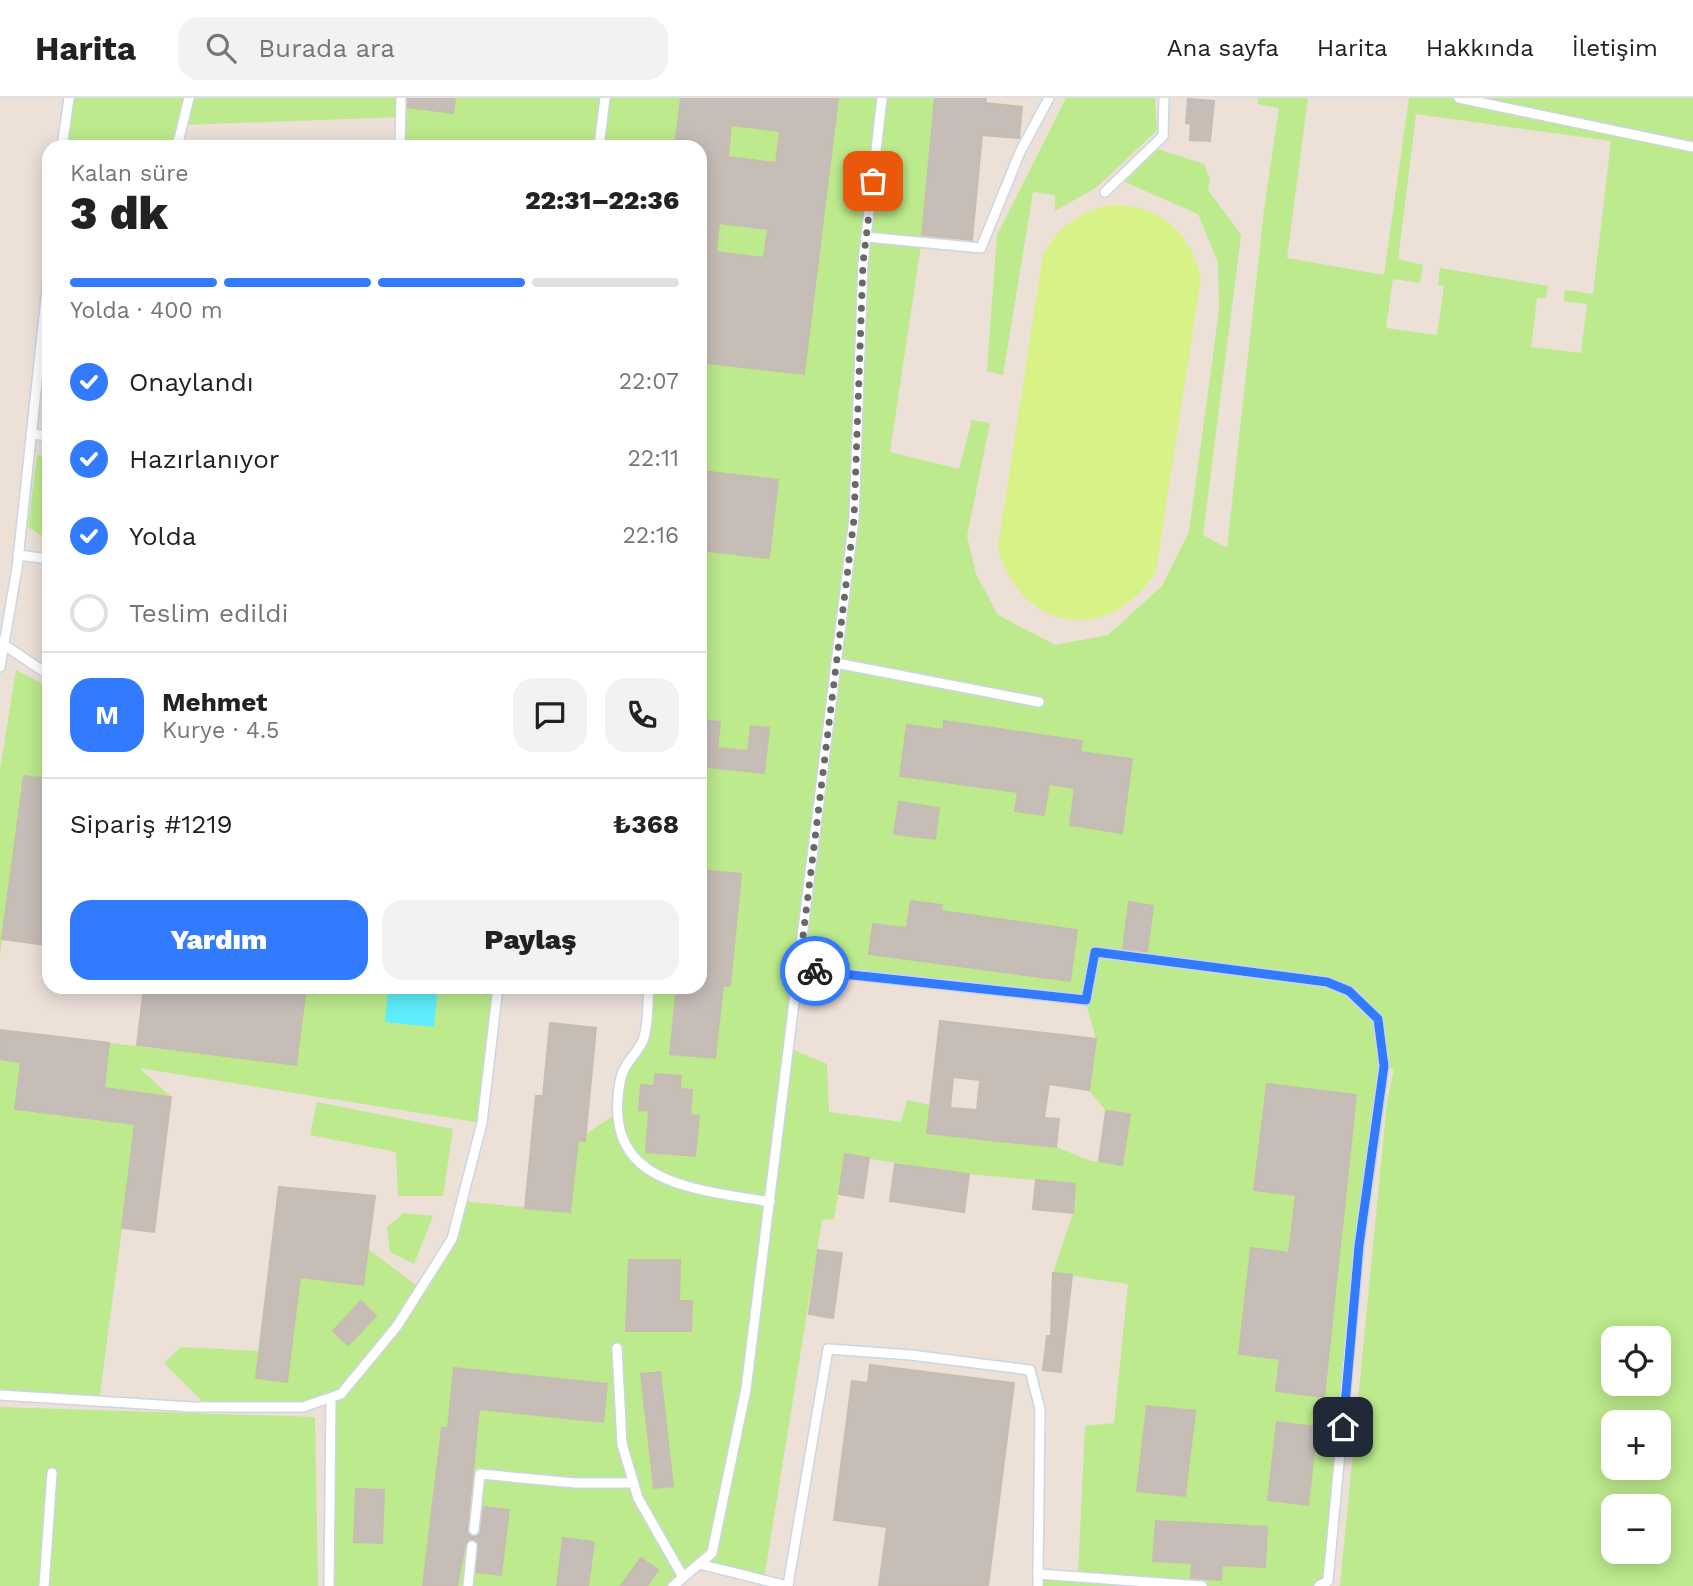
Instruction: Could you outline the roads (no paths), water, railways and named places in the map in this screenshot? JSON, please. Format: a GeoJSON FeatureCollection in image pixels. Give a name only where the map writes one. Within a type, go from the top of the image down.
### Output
{"type":"FeatureCollection","features":[{"type":"Feature","properties":{"kind":"lane"},"geometry":{"type":"LineString","coordinates":[[63,140],[69,98]]}},
{"type":"Feature","properties":{"kind":"lane"},"geometry":{"type":"LineString","coordinates":[[179,140],[189,98]]}},
{"type":"Feature","properties":{"kind":"lane"},"geometry":{"type":"LineString","coordinates":[[400,140],[401,98]]}},
{"type":"Feature","properties":{"kind":"lane"},"geometry":{"type":"LineString","coordinates":[[600,140],[605,98]]}},
{"type":"Feature","properties":{"kind":"lane"},"geometry":{"type":"LineString","coordinates":[[673,1586],[712,1553],[746,1389],[854,519],[866,237],[882,98]]}},
{"type":"Feature","properties":{"kind":"lane"},"geometry":{"type":"LineString","coordinates":[[866,237],[981,248],[1020,152],[1049,98]]}},
{"type":"Feature","properties":{"kind":"lane"},"geometry":{"type":"LineString","coordinates":[[1105,192],[1163,136],[1164,98]]}},
{"type":"Feature","properties":{"kind":"lane"},"geometry":{"type":"LineString","coordinates":[[1459,98],[1693,147]]}},
{"type":"Feature","properties":{"kind":"lane"},"geometry":{"type":"LineString","coordinates":[[0,667],[1,642],[19,555],[42,338]]}},
{"type":"Feature","properties":{"kind":"lane"},"geometry":{"type":"LineString","coordinates":[[32,434],[42,435]]}},
{"type":"Feature","properties":{"kind":"lane"},"geometry":{"type":"LineString","coordinates":[[19,555],[42,558]]}},
{"type":"Feature","properties":{"kind":"lane"},"geometry":{"type":"LineString","coordinates":[[1,642],[42,669]]}},
{"type":"Feature","properties":{"kind":"lane"},"geometry":{"type":"LineString","coordinates":[[836,663],[1039,702]]}},
{"type":"Feature","properties":{"kind":"lane"},"geometry":{"type":"LineString","coordinates":[[799,969],[1086,1000],[1095,952],[1327,982],[1349,991],[1378,1019],[1384,1066],[1359,1246],[1325,1585]]}},
{"type":"Feature","properties":{"kind":"lane"},"geometry":{"type":"LineString","coordinates":[[0,1395],[192,1407],[303,1407],[341,1394],[397,1326],[452,1238],[482,1123],[497,994]]}},
{"type":"Feature","properties":{"kind":"lane"},"geometry":{"type":"LineString","coordinates":[[648,994],[644,1039],[622,1073],[616,1114],[622,1142],[645,1169],[684,1187],[770,1202]]}},
{"type":"Feature","properties":{"kind":"lane"},"geometry":{"type":"LineString","coordinates":[[617,1348],[622,1444],[638,1498],[683,1577]]}},
{"type":"Feature","properties":{"kind":"lane"},"geometry":{"type":"LineString","coordinates":[[699,1564],[788,1586],[828,1349],[911,1355],[1030,1370],[1040,1409],[1038,1586]]}},
{"type":"Feature","properties":{"kind":"lane"},"geometry":{"type":"LineString","coordinates":[[329,1586],[331,1398]]}},
{"type":"Feature","properties":{"kind":"lane"},"geometry":{"type":"LineString","coordinates":[[44,1586],[52,1473]]}},
{"type":"Feature","properties":{"kind":"lane"},"geometry":{"type":"LineString","coordinates":[[474,1531],[480,1474],[575,1483],[634,1483]]}},
{"type":"Feature","properties":{"kind":"lane"},"geometry":{"type":"LineString","coordinates":[[468,1586],[472,1546]]}},
{"type":"Feature","properties":{"kind":"lane"},"geometry":{"type":"LineString","coordinates":[[1038,1574],[1202,1586]]}},
{"type":"Feature","properties":{"kind":"water"},"geometry":{"type":"Polygon","coordinates":[[[387,994],[437,994],[434,1027],[385,1022],[387,994]]]}}]}
